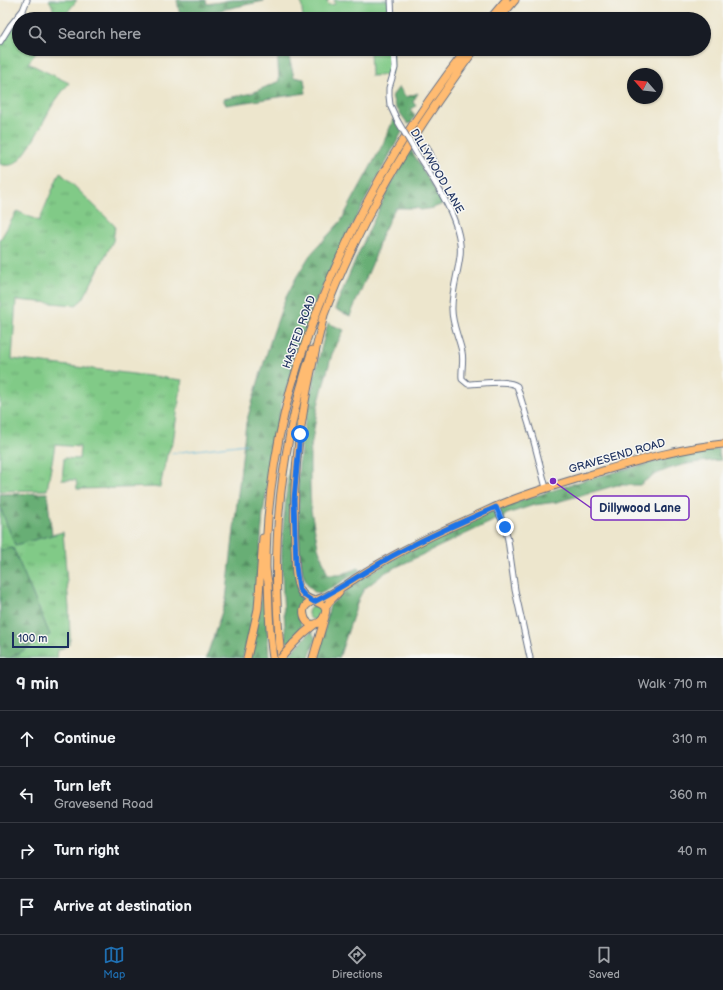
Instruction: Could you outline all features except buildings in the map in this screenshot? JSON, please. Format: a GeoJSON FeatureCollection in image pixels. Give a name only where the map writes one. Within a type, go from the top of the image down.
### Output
{"type":"FeatureCollection","features":[{"type":"Feature","properties":{"kind":"main road"},"geometry":{"type":"LineString","coordinates":[[496,12],[506,0]]}},
{"type":"Feature","properties":{"kind":"main road"},"geometry":{"type":"LineString","coordinates":[[505,12],[515,0]]}},
{"type":"Feature","properties":{"kind":"main road","name":"HASTED ROAD"},"geometry":{"type":"LineString","coordinates":[[273,658],[266,568],[268,520],[279,441],[297,365],[318,309],[349,239],[371,197],[393,156],[417,118],[462,56]]}},
{"type":"Feature","properties":{"kind":"main road","name":"HASTED ROAD"},"geometry":{"type":"LineString","coordinates":[[281,658],[276,574],[278,522],[282,484],[298,395],[307,364],[324,315],[356,241],[386,184],[423,122],[470,56]]}},
{"type":"Feature","properties":{"kind":"main road"},"geometry":{"type":"LineString","coordinates":[[313,658],[325,611],[321,604],[314,602],[305,596],[298,586],[294,500],[302,415],[324,315]]}},
{"type":"Feature","properties":{"kind":"main road"},"geometry":{"type":"LineString","coordinates":[[247,658],[258,609],[264,518],[273,456],[285,400],[297,365]]}},
{"type":"Feature","properties":{"kind":"main road","name":"GRAVESEND ROAD"},"geometry":{"type":"LineString","coordinates":[[314,602],[348,584],[398,553],[444,530],[512,500],[546,488],[669,452],[701,446],[723,444]]}},
{"type":"Feature","properties":{"kind":"main road","name":"GRAVESEND ROAD"},"geometry":{"type":"LineString","coordinates":[[325,611],[333,598],[348,584]]}},
{"type":"Feature","properties":{"kind":"main road"},"geometry":{"type":"LineString","coordinates":[[314,602],[306,605],[303,612],[305,618],[310,623],[315,624]]}},
{"type":"Feature","properties":{"kind":"main road"},"geometry":{"type":"LineString","coordinates":[[281,658],[304,633],[315,624],[322,621],[325,611]]}},
{"type":"Feature","properties":{"kind":"main road"},"geometry":{"type":"LineString","coordinates":[[293,644],[303,630],[305,618]]}},
{"type":"Feature","properties":{"kind":"street"},"geometry":{"type":"LineString","coordinates":[[21,12],[27,0]]}},
{"type":"Feature","properties":{"kind":"street"},"geometry":{"type":"LineString","coordinates":[[391,0],[392,12]]}},
{"type":"Feature","properties":{"kind":"street"},"geometry":{"type":"LineString","coordinates":[[0,42],[12,24]]}},
{"type":"Feature","properties":{"kind":"street","name":"DILLYWOOD LANE"},"geometry":{"type":"LineString","coordinates":[[394,56],[395,68],[389,96],[390,105],[397,120],[437,186],[459,232],[461,244],[460,256],[452,308],[456,331],[462,351],[462,379],[467,384],[512,383],[517,386],[546,488]]}},
{"type":"Feature","properties":{"kind":"street"},"geometry":{"type":"LineString","coordinates":[[427,147],[437,168],[441,181],[440,185],[437,186]]}},
{"type":"Feature","properties":{"kind":"street"},"geometry":{"type":"LineString","coordinates":[[496,507],[505,527],[511,553],[515,590],[530,658]]}},
{"type":"Feature","properties":{"kind":"green space"},"geometry":{"type":"Polygon","coordinates":[[[49,0],[77,0],[68,12],[53,12],[52,5],[49,0]]]}},
{"type":"Feature","properties":{"kind":"green space"},"geometry":{"type":"Polygon","coordinates":[[[177,0],[206,0],[207,4],[232,0],[264,0],[212,12],[179,12],[177,0]]]}},
{"type":"Feature","properties":{"kind":"green space"},"geometry":{"type":"Polygon","coordinates":[[[301,0],[329,0],[327,1],[328,5],[335,4],[334,0],[389,0],[390,12],[302,12],[301,0]]]}},
{"type":"Feature","properties":{"kind":"green space"},"geometry":{"type":"Polygon","coordinates":[[[12,29],[12,56],[34,56],[28,63],[69,83],[52,106],[25,152],[20,159],[12,165],[0,164],[0,46],[12,29]]]}},
{"type":"Feature","properties":{"kind":"green space"},"geometry":{"type":"Polygon","coordinates":[[[277,56],[289,56],[294,77],[304,79],[306,93],[226,105],[223,99],[252,93],[279,81],[277,56]]]}},
{"type":"Feature","properties":{"kind":"green space"},"geometry":{"type":"Polygon","coordinates":[[[370,56],[393,56],[393,66],[389,75],[371,76],[370,56]]]}},
{"type":"Feature","properties":{"kind":"green space"},"geometry":{"type":"Polygon","coordinates":[[[399,87],[406,97],[418,93],[413,102],[416,106],[411,110],[415,116],[411,123],[408,124],[395,106],[392,96],[399,87]]]}},
{"type":"Feature","properties":{"kind":"green space"},"geometry":{"type":"Polygon","coordinates":[[[394,118],[402,132],[358,214],[312,311],[282,402],[263,513],[257,589],[251,628],[243,658],[206,658],[226,600],[246,423],[271,339],[285,299],[297,276],[310,255],[341,221],[383,144],[394,118]]]}},
{"type":"Feature","properties":{"kind":"green space"},"geometry":{"type":"Polygon","coordinates":[[[410,148],[443,204],[433,208],[421,210],[417,208],[395,208],[381,236],[375,257],[350,316],[335,309],[370,227],[410,148]]]}},
{"type":"Feature","properties":{"kind":"green space"},"geometry":{"type":"Polygon","coordinates":[[[60,172],[115,226],[113,241],[83,299],[76,305],[16,300],[12,359],[182,380],[173,442],[167,455],[160,487],[77,489],[76,480],[62,480],[64,458],[79,459],[80,447],[55,445],[47,490],[0,491],[0,240],[17,211],[39,221],[60,172]]]}},
{"type":"Feature","properties":{"kind":"green space"},"geometry":{"type":"Polygon","coordinates":[[[328,323],[344,330],[332,354],[318,405],[310,454],[311,510],[318,547],[328,575],[340,575],[358,568],[361,570],[332,588],[319,594],[312,590],[307,584],[300,557],[298,476],[307,409],[328,323]]]}},
{"type":"Feature","properties":{"kind":"green space"},"geometry":{"type":"Polygon","coordinates":[[[304,391],[295,454],[291,453],[296,422],[304,391]]]}},
{"type":"Feature","properties":{"kind":"green space"},"geometry":{"type":"Polygon","coordinates":[[[718,449],[721,460],[700,462],[668,469],[658,473],[640,485],[617,485],[557,502],[534,505],[507,514],[504,516],[503,520],[495,520],[386,572],[364,589],[359,598],[339,658],[318,658],[330,605],[350,587],[407,551],[495,509],[588,479],[701,450],[718,449]]]}},
{"type":"Feature","properties":{"kind":"green space"},"geometry":{"type":"Polygon","coordinates":[[[291,453],[295,454],[298,589],[302,600],[299,610],[301,626],[292,641],[286,642],[282,581],[282,544],[291,453]]]}},
{"type":"Feature","properties":{"kind":"green space"},"geometry":{"type":"Polygon","coordinates":[[[47,493],[52,535],[15,545],[0,507],[0,494],[47,493]]]}},
{"type":"Feature","properties":{"kind":"green space"},"geometry":{"type":"Polygon","coordinates":[[[0,507],[15,545],[63,532],[70,639],[69,645],[58,650],[57,658],[10,658],[50,635],[13,548],[0,550],[0,507]]]}},
{"type":"Feature","properties":{"kind":"green space"},"geometry":{"type":"Polygon","coordinates":[[[13,548],[50,635],[10,658],[0,658],[0,550],[13,548]]]}},
{"type":"Feature","properties":{"kind":"green space"},"geometry":{"type":"Polygon","coordinates":[[[265,590],[269,658],[250,658],[262,594],[265,590]]]}},
{"type":"Feature","properties":{"kind":"green space"},"geometry":{"type":"Polygon","coordinates":[[[312,606],[318,606],[322,610],[322,616],[318,620],[312,620],[308,616],[308,610],[312,606]]]}},
{"type":"Feature","properties":{"kind":"green space"},"geometry":{"type":"Polygon","coordinates":[[[312,632],[316,639],[309,658],[287,658],[309,633],[312,632]]]}},
{"type":"Feature","properties":{"kind":"waterway"},"geometry":{"type":"LineString","coordinates":[[172,453],[246,444]]}},
{"type":"Feature","properties":{"kind":"place","name":"Dillywood Lane"},"geometry":{"type":"Point","coordinates":[553,481]}},
{"type":"Feature","properties":{"kind":"route"},"geometry":{"type":"LineString","coordinates":[[300,434],[294,500],[296,566],[299,589],[308,599],[314,602],[348,584],[398,553],[444,530],[496,507],[505,527]]}}]}
